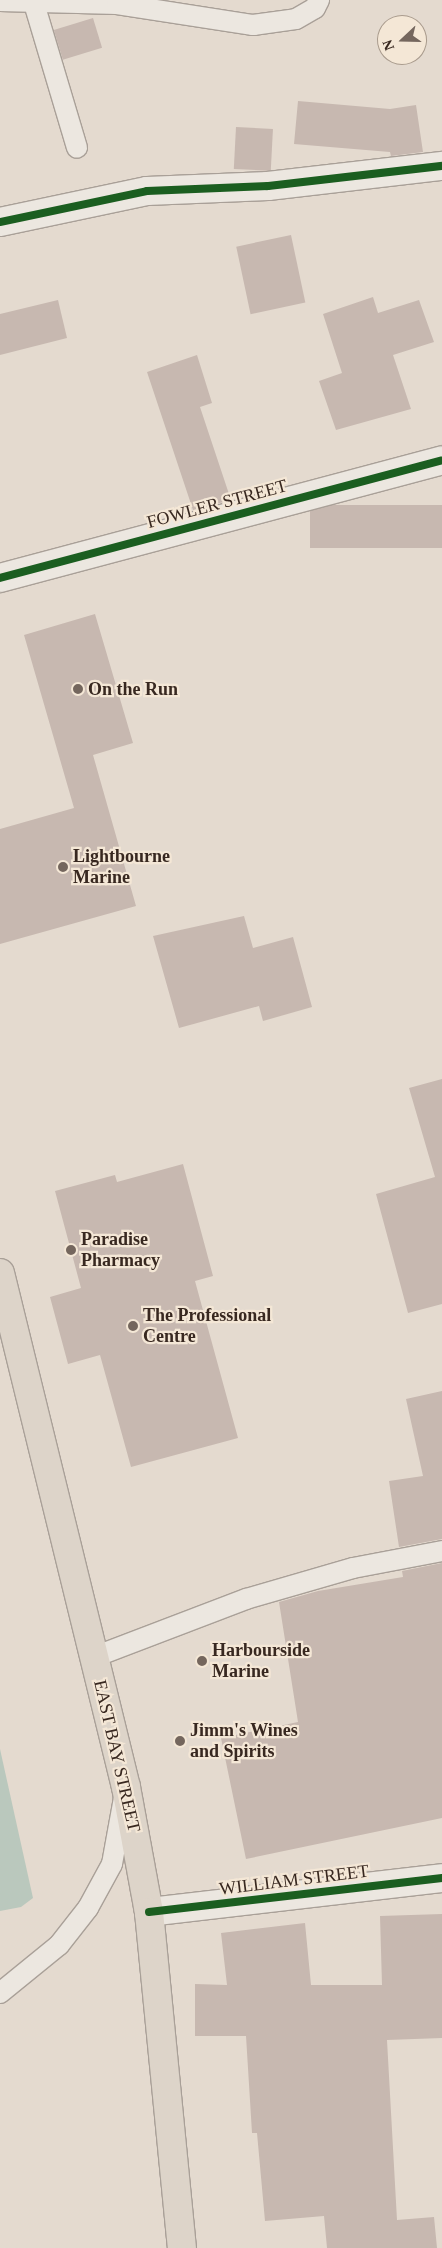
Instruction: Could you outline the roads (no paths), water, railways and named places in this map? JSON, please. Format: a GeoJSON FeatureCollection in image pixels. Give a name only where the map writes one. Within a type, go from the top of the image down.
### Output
{"type":"FeatureCollection","features":[{"type":"Feature","properties":{"kind":"highway","name":"EAST BAY STREET"},"geometry":{"type":"LineString","coordinates":[[0,1273],[126,1787],[149,1912],[182,2248]]}},
{"type":"Feature","properties":{"kind":"street"},"geometry":{"type":"LineString","coordinates":[[0,222],[147,191],[268,186],[442,166]]}},
{"type":"Feature","properties":{"kind":"street","name":"FOWLER STREET"},"geometry":{"type":"LineString","coordinates":[[0,578],[442,460]]}},
{"type":"Feature","properties":{"kind":"street","name":"WILLIAM STREET"},"geometry":{"type":"LineString","coordinates":[[149,1912],[442,1878]]}},
{"type":"Feature","properties":{"kind":"lane"},"geometry":{"type":"LineString","coordinates":[[0,1],[34,0],[117,4],[253,24],[296,18],[315,8],[319,0]]}},
{"type":"Feature","properties":{"kind":"lane"},"geometry":{"type":"LineString","coordinates":[[34,0],[77,148]]}},
{"type":"Feature","properties":{"kind":"lane"},"geometry":{"type":"LineString","coordinates":[[94,1657],[246,1599],[353,1568],[442,1551]]}},
{"type":"Feature","properties":{"kind":"lane"},"geometry":{"type":"LineString","coordinates":[[0,1993],[59,1945],[88,1908],[112,1864],[126,1787]]}},
{"type":"Feature","properties":{"kind":"place","name":"On the Run"},"geometry":{"type":"Point","coordinates":[78,689]}},
{"type":"Feature","properties":{"kind":"place","name":"Lightbourne Marine"},"geometry":{"type":"Point","coordinates":[63,867]}},
{"type":"Feature","properties":{"kind":"place","name":"Paradise Pharmacy"},"geometry":{"type":"Point","coordinates":[71,1250]}},
{"type":"Feature","properties":{"kind":"place","name":"The Professional Centre"},"geometry":{"type":"Point","coordinates":[133,1326]}},
{"type":"Feature","properties":{"kind":"place","name":"Harbourside Marine"},"geometry":{"type":"Point","coordinates":[202,1661]}},
{"type":"Feature","properties":{"kind":"place","name":"Jimm's Wines and Spirits"},"geometry":{"type":"Point","coordinates":[180,1741]}}]}
